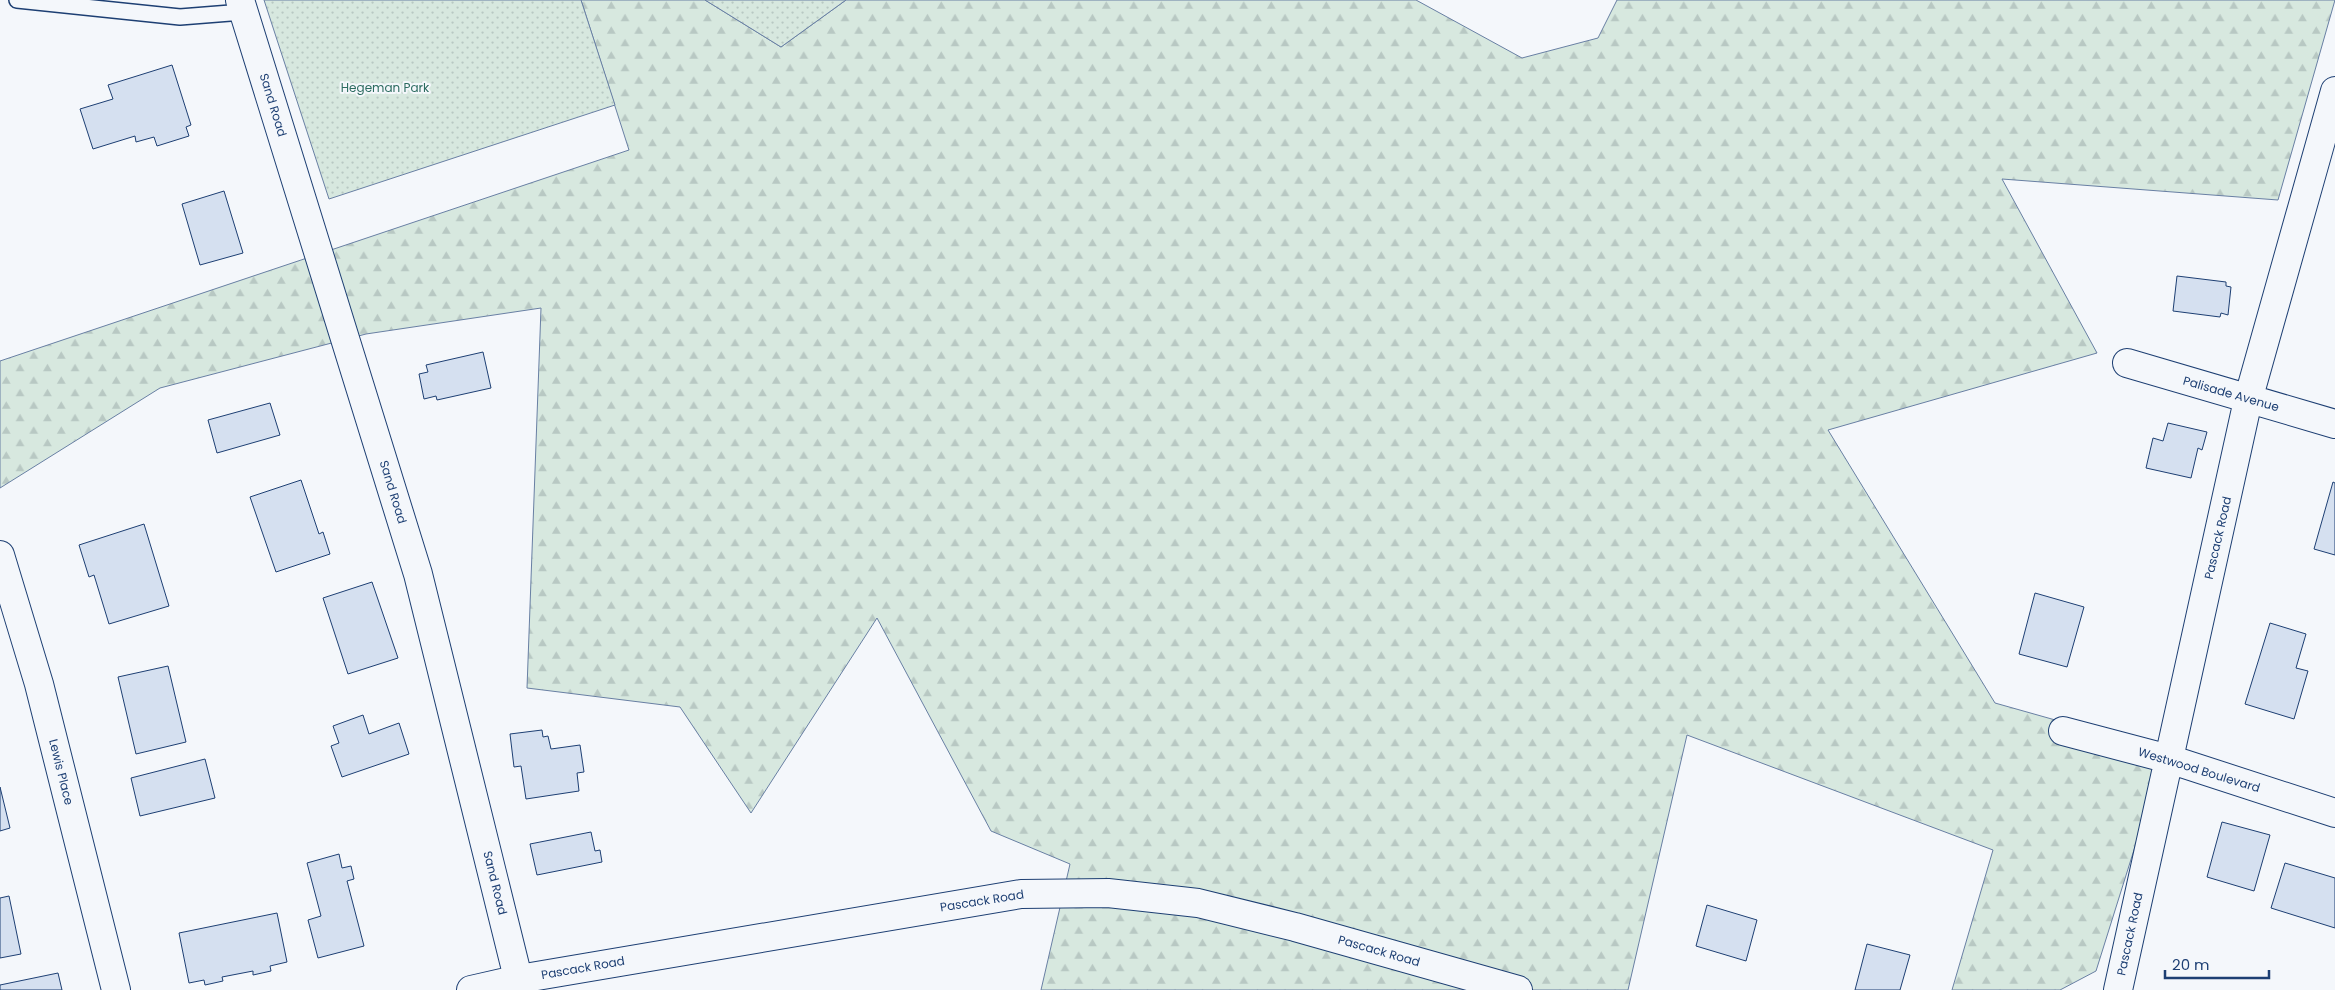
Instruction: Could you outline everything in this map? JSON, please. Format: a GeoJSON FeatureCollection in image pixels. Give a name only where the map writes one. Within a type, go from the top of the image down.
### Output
{"type":"FeatureCollection","features":[{"type":"Feature","properties":{"kind":"street","name":"Sand Road"},"geometry":{"type":"LineString","coordinates":[[242,6],[418,574],[520,985]]}},
{"type":"Feature","properties":{"kind":"street","name":"Pascack Road"},"geometry":{"type":"LineString","coordinates":[[2118,990],[2248,400],[2335,91]]}},
{"type":"Feature","properties":{"kind":"street","name":"Palisade Avenue"},"geometry":{"type":"LineString","coordinates":[[2127,364],[2335,424]]}},
{"type":"Feature","properties":{"kind":"street","name":"Lewis Place"},"geometry":{"type":"LineString","coordinates":[[0,555],[39,684],[116,990]]}},
{"type":"Feature","properties":{"kind":"street","name":"Westwood Boulevard"},"geometry":{"type":"LineString","coordinates":[[2063,731],[2169,759],[2335,813]]}},
{"type":"Feature","properties":{"kind":"street","name":"Pascack Road"},"geometry":{"type":"LineString","coordinates":[[471,990],[520,985],[1020,894],[1108,893],[1198,903],[1295,927],[1518,990]]}},
{"type":"Feature","properties":{"kind":"lane"},"geometry":{"type":"LineString","coordinates":[[16,0],[180,17],[242,6]]}},
{"type":"Feature","properties":{"kind":"green space","name":"Hegeman Park"},"geometry":{"type":"Polygon","coordinates":[[[264,0],[581,0],[615,105],[329,199],[264,0]]]}},
{"type":"Feature","properties":{"kind":"green space"},"geometry":{"type":"Polygon","coordinates":[[[581,0],[705,0],[781,47],[846,0],[1416,0],[1522,58],[1598,38],[1617,0],[2335,0],[2278,200],[2002,179],[2097,353],[1828,430],[1995,703],[2165,751],[2096,971],[2060,990],[1952,990],[1993,850],[1687,735],[1628,990],[1041,990],[1070,864],[991,831],[877,618],[751,813],[680,707],[527,688],[541,308],[366,334],[160,388],[0,488],[0,361],[629,150],[581,0]]]}},
{"type":"Feature","properties":{"kind":"green space"},"geometry":{"type":"Polygon","coordinates":[[[705,0],[846,0],[781,47],[705,0]]]}},
{"type":"Feature","properties":{"kind":"building"},"geometry":{"type":"Polygon","coordinates":[[[172,65],[191,125],[186,127],[189,136],[157,146],[154,137],[136,142],[135,136],[93,149],[80,109],[113,99],[108,85],[172,65]]]}},
{"type":"Feature","properties":{"kind":"building"},"geometry":{"type":"Polygon","coordinates":[[[224,191],[243,253],[200,265],[182,204],[224,191]]]}},
{"type":"Feature","properties":{"kind":"building"},"geometry":{"type":"Polygon","coordinates":[[[2177,276],[2226,282],[2226,286],[2231,287],[2228,315],[2221,313],[2220,317],[2173,311],[2177,276]]]}},
{"type":"Feature","properties":{"kind":"building"},"geometry":{"type":"Polygon","coordinates":[[[483,352],[491,388],[437,400],[436,396],[424,399],[419,374],[428,372],[426,365],[483,352]]]}},
{"type":"Feature","properties":{"kind":"building"},"geometry":{"type":"Polygon","coordinates":[[[270,403],[280,435],[217,453],[208,420],[270,403]]]}},
{"type":"Feature","properties":{"kind":"building"},"geometry":{"type":"Polygon","coordinates":[[[2168,423],[2207,432],[2202,450],[2198,448],[2191,478],[2146,468],[2153,438],[2163,441],[2168,423]]]}},
{"type":"Feature","properties":{"kind":"building"},"geometry":{"type":"Polygon","coordinates":[[[301,480],[319,534],[323,532],[330,554],[276,572],[250,497],[301,480]]]}},
{"type":"Feature","properties":{"kind":"building"},"geometry":{"type":"Polygon","coordinates":[[[2333,482],[2335,483],[2335,555],[2314,549],[2333,482]]]}},
{"type":"Feature","properties":{"kind":"building"},"geometry":{"type":"Polygon","coordinates":[[[144,524],[169,606],[109,624],[94,575],[89,577],[79,545],[144,524]]]}},
{"type":"Feature","properties":{"kind":"building"},"geometry":{"type":"Polygon","coordinates":[[[372,582],[398,658],[348,674],[323,598],[372,582]]]}},
{"type":"Feature","properties":{"kind":"building"},"geometry":{"type":"Polygon","coordinates":[[[2035,593],[2084,607],[2067,667],[2019,654],[2035,593]]]}},
{"type":"Feature","properties":{"kind":"building"},"geometry":{"type":"Polygon","coordinates":[[[2270,623],[2306,634],[2296,668],[2308,671],[2294,719],[2245,704],[2270,623]]]}},
{"type":"Feature","properties":{"kind":"building"},"geometry":{"type":"Polygon","coordinates":[[[168,666],[186,742],[136,754],[118,677],[168,666]]]}},
{"type":"Feature","properties":{"kind":"building"},"geometry":{"type":"Polygon","coordinates":[[[363,715],[369,734],[399,723],[409,754],[342,777],[331,746],[339,743],[333,726],[363,715]]]}},
{"type":"Feature","properties":{"kind":"building"},"geometry":{"type":"Polygon","coordinates":[[[542,730],[543,737],[548,736],[551,749],[580,745],[584,772],[577,773],[579,791],[526,799],[521,766],[514,767],[510,734],[542,730]]]}},
{"type":"Feature","properties":{"kind":"building"},"geometry":{"type":"Polygon","coordinates":[[[205,759],[215,798],[140,816],[131,778],[205,759]]]}},
{"type":"Feature","properties":{"kind":"building"},"geometry":{"type":"Polygon","coordinates":[[[0,787],[10,828],[0,831],[0,787]]]}},
{"type":"Feature","properties":{"kind":"building"},"geometry":{"type":"Polygon","coordinates":[[[2222,822],[2270,835],[2254,891],[2207,877],[2222,822]]]}},
{"type":"Feature","properties":{"kind":"building"},"geometry":{"type":"Polygon","coordinates":[[[591,832],[595,851],[600,850],[602,862],[537,875],[530,844],[591,832]]]}},
{"type":"Feature","properties":{"kind":"building"},"geometry":{"type":"Polygon","coordinates":[[[339,854],[342,868],[351,866],[354,879],[347,881],[364,946],[318,958],[308,920],[321,916],[307,863],[339,854]]]}},
{"type":"Feature","properties":{"kind":"building"},"geometry":{"type":"Polygon","coordinates":[[[2285,863],[2335,878],[2335,928],[2271,908],[2285,863]]]}},
{"type":"Feature","properties":{"kind":"building"},"geometry":{"type":"Polygon","coordinates":[[[9,896],[21,954],[0,958],[0,898],[9,896]]]}},
{"type":"Feature","properties":{"kind":"building"},"geometry":{"type":"Polygon","coordinates":[[[1707,905],[1757,920],[1746,961],[1696,946],[1707,905]]]}},
{"type":"Feature","properties":{"kind":"building"},"geometry":{"type":"Polygon","coordinates":[[[277,913],[287,962],[270,966],[271,971],[253,975],[253,971],[222,977],[223,981],[205,985],[204,980],[189,983],[179,933],[277,913]]]}},
{"type":"Feature","properties":{"kind":"building"},"geometry":{"type":"Polygon","coordinates":[[[1867,944],[1910,955],[1900,990],[1855,990],[1867,944]]]}},
{"type":"Feature","properties":{"kind":"building"},"geometry":{"type":"Polygon","coordinates":[[[58,973],[62,990],[0,990],[0,985],[58,973]]]}}]}
